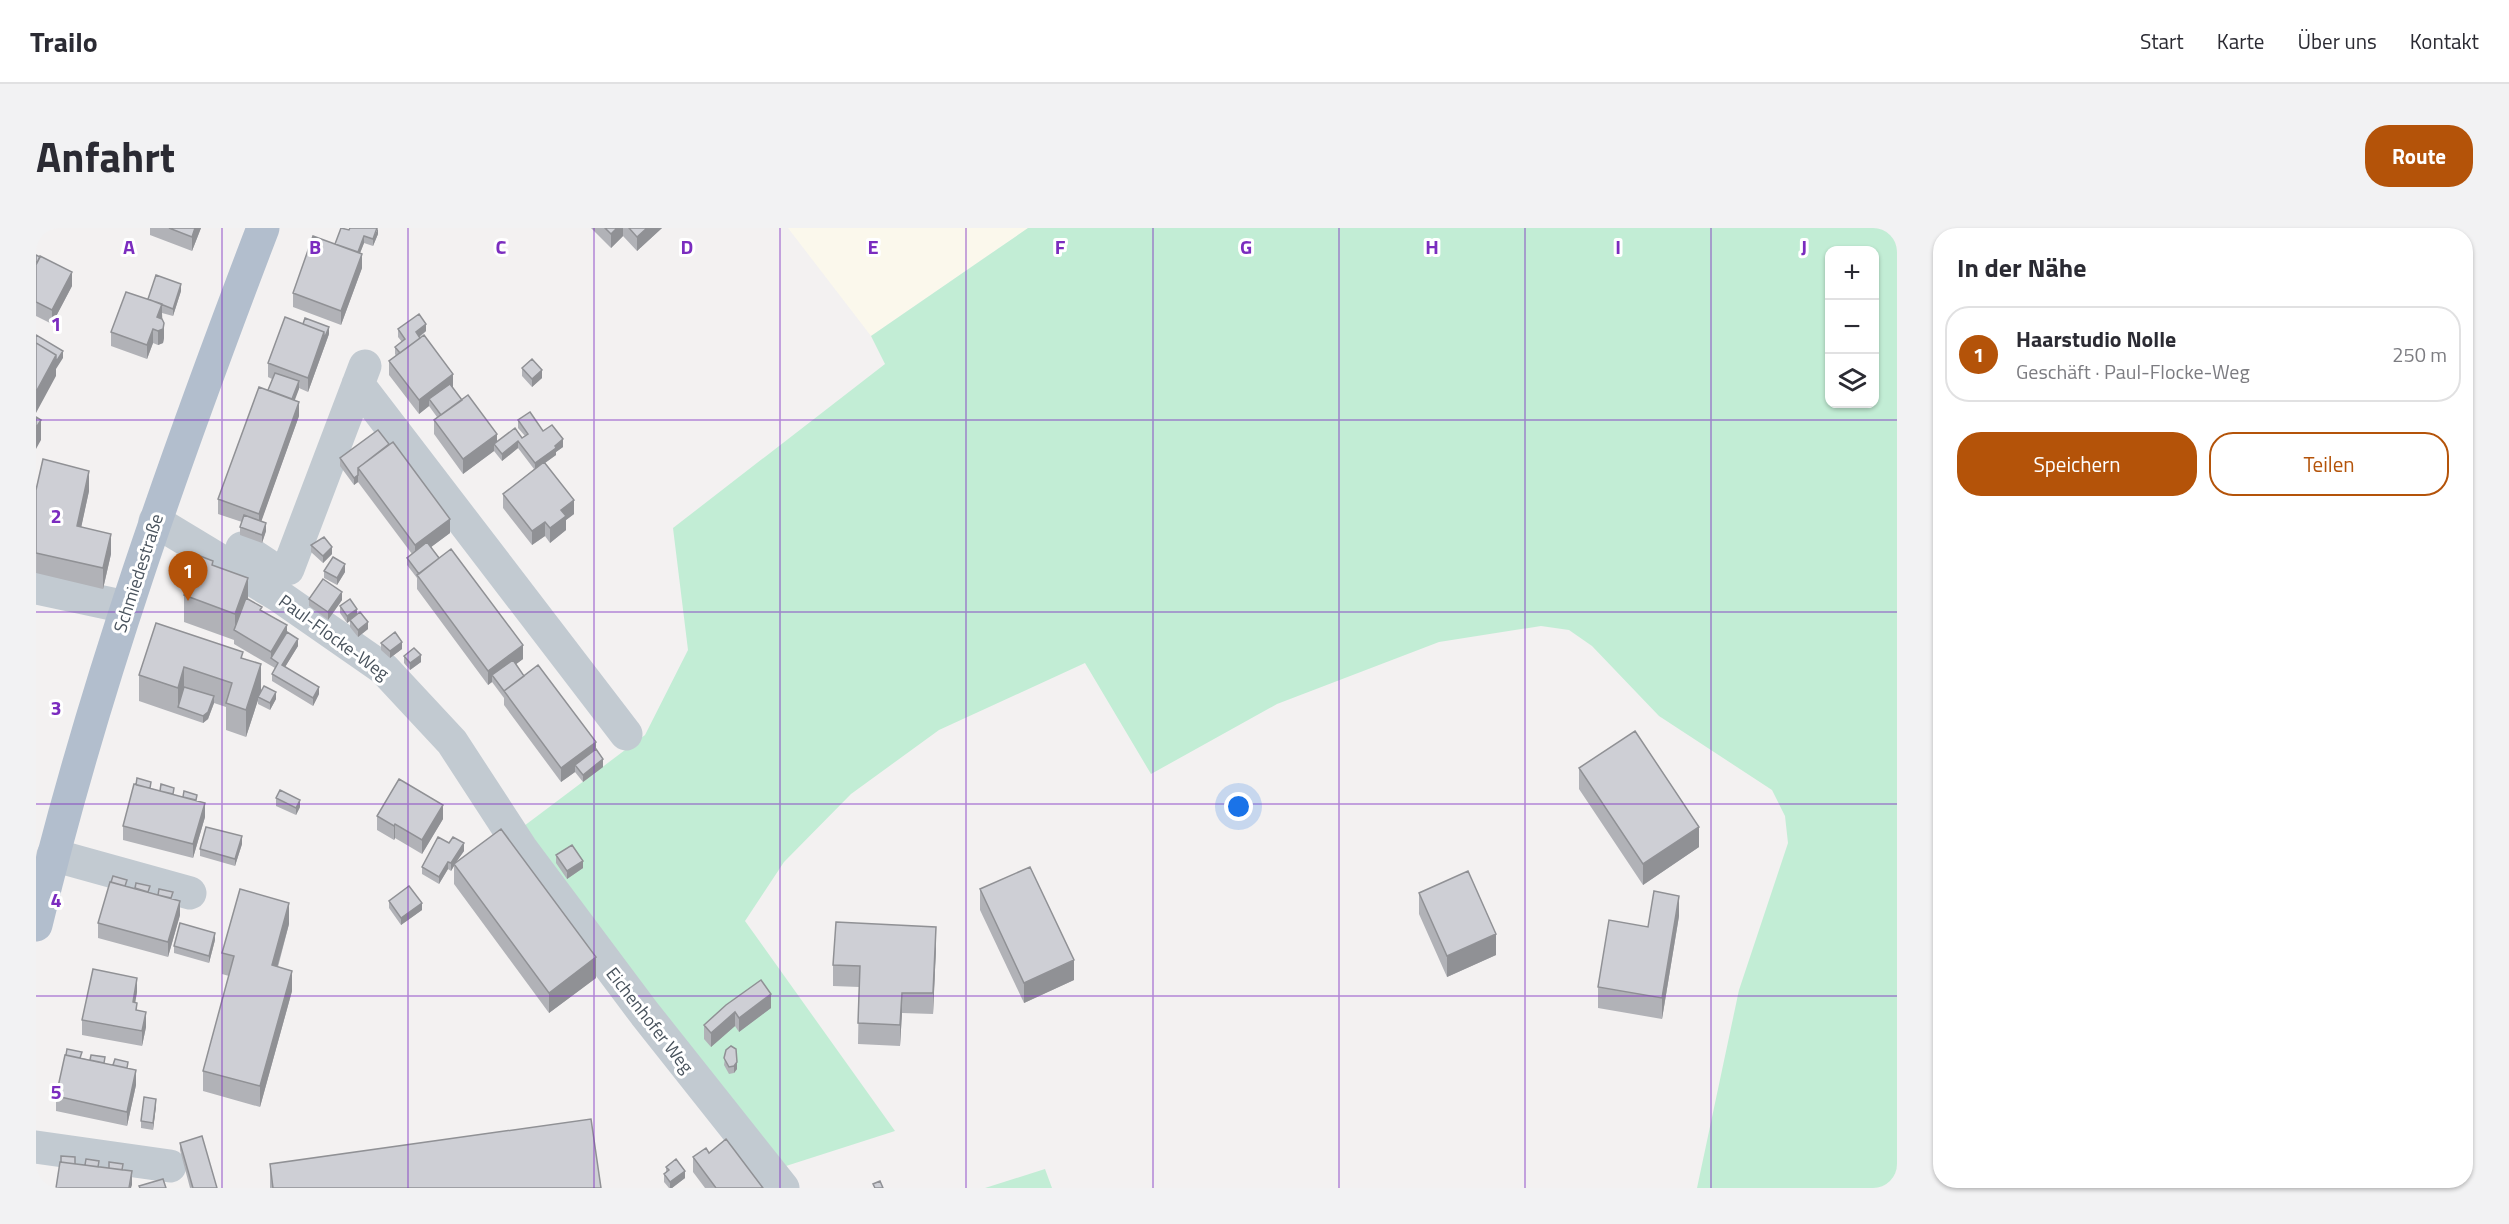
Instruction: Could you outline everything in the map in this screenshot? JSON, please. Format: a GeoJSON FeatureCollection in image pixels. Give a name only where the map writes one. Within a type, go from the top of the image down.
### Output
{"type":"FeatureCollection","features":[{"type":"Feature","properties":{"kind":"main road","name":"Schmiedestraße"},"geometry":{"type":"LineString","coordinates":[[36,925],[53,855],[126,607],[263,228]]}},
{"type":"Feature","properties":{"kind":"street"},"geometry":{"type":"LineString","coordinates":[[158,514],[195,521],[230,540],[275,570],[288,569],[362,373],[626,734]]}},
{"type":"Feature","properties":{"kind":"street","name":"Paul-Flocke-Weg"},"geometry":{"type":"LineString","coordinates":[[158,514],[384,669],[452,742],[521,848]]}},
{"type":"Feature","properties":{"kind":"street"},"geometry":{"type":"LineString","coordinates":[[36,588],[126,607]]}},
{"type":"Feature","properties":{"kind":"street","name":"Eichenhofer Weg"},"geometry":{"type":"LineString","coordinates":[[521,848],[645,1014],[783,1188]]}},
{"type":"Feature","properties":{"kind":"street"},"geometry":{"type":"LineString","coordinates":[[53,855],[189,893]]}},
{"type":"Feature","properties":{"kind":"street"},"geometry":{"type":"LineString","coordinates":[[36,1147],[170,1166]]}},
{"type":"Feature","properties":{"kind":"shaded area"},"geometry":{"type":"Polygon","coordinates":[[[788,228],[1028,228],[871,336],[788,228]]]}},
{"type":"Feature","properties":{"kind":"green space"},"geometry":{"type":"Polygon","coordinates":[[[1028,228],[1897,228],[1897,1188],[1697,1188],[1739,990],[1788,843],[1785,816],[1772,790],[1659,716],[1592,646],[1569,630],[1541,626],[1439,642],[1277,704],[1151,774],[1085,663],[939,730],[851,794],[784,862],[745,921],[895,1131],[786,1166],[654,1013],[520,829],[645,735],[688,650],[673,528],[885,364],[871,336],[1028,228]]]}},
{"type":"Feature","properties":{"kind":"green space"},"geometry":{"type":"Polygon","coordinates":[[[1045,1169],[1052,1188],[985,1188],[1045,1169]]]}},
{"type":"Feature","properties":{"kind":"building"},"geometry":{"type":"Polygon","coordinates":[[[169,228],[195,228],[192,237],[169,228]]]}},
{"type":"Feature","properties":{"kind":"building"},"geometry":{"type":"Polygon","coordinates":[[[341,228],[349,230],[350,228],[377,228],[373,239],[364,236],[358,252],[335,244],[341,228]]]}},
{"type":"Feature","properties":{"kind":"building"},"geometry":{"type":"Polygon","coordinates":[[[605,228],[617,228],[611,234],[605,228]]]}},
{"type":"Feature","properties":{"kind":"building"},"geometry":{"type":"Polygon","coordinates":[[[629,228],[647,228],[637,237],[629,228]]]}},
{"type":"Feature","properties":{"kind":"building"},"geometry":{"type":"Polygon","coordinates":[[[313,236],[362,254],[341,311],[293,293],[313,236]]]}},
{"type":"Feature","properties":{"kind":"building"},"geometry":{"type":"Polygon","coordinates":[[[40,256],[72,272],[52,310],[36,302],[36,265],[40,256]]]}},
{"type":"Feature","properties":{"kind":"building"},"geometry":{"type":"Polygon","coordinates":[[[156,275],[181,284],[173,309],[148,299],[156,275]]]}},
{"type":"Feature","properties":{"kind":"building"},"geometry":{"type":"Polygon","coordinates":[[[126,292],[162,304],[157,317],[164,323],[163,329],[158,331],[153,329],[147,345],[111,332],[126,292]]]}},
{"type":"Feature","properties":{"kind":"building"},"geometry":{"type":"Polygon","coordinates":[[[419,314],[426,324],[416,332],[420,338],[400,353],[395,347],[405,339],[398,329],[419,314]]]}},
{"type":"Feature","properties":{"kind":"building"},"geometry":{"type":"Polygon","coordinates":[[[285,317],[324,332],[308,378],[268,363],[285,317]]]}},
{"type":"Feature","properties":{"kind":"building"},"geometry":{"type":"Polygon","coordinates":[[[305,318],[329,327],[324,339],[324,332],[303,324],[305,318]]]}},
{"type":"Feature","properties":{"kind":"building"},"geometry":{"type":"Polygon","coordinates":[[[36,335],[63,351],[56,362],[56,355],[36,343],[36,335]]]}},
{"type":"Feature","properties":{"kind":"building"},"geometry":{"type":"Polygon","coordinates":[[[424,335],[453,374],[419,400],[389,361],[424,335]]]}},
{"type":"Feature","properties":{"kind":"building"},"geometry":{"type":"Polygon","coordinates":[[[36,343],[56,355],[36,392],[36,343]]]}},
{"type":"Feature","properties":{"kind":"building"},"geometry":{"type":"Polygon","coordinates":[[[532,359],[542,370],[532,379],[522,368],[532,359]]]}},
{"type":"Feature","properties":{"kind":"building"},"geometry":{"type":"Polygon","coordinates":[[[275,373],[299,381],[292,399],[268,390],[275,373]]]}},
{"type":"Feature","properties":{"kind":"building"},"geometry":{"type":"Polygon","coordinates":[[[450,384],[462,400],[441,415],[429,399],[450,384]]]}},
{"type":"Feature","properties":{"kind":"building"},"geometry":{"type":"Polygon","coordinates":[[[259,387],[299,402],[259,514],[218,499],[259,387]]]}},
{"type":"Feature","properties":{"kind":"building"},"geometry":{"type":"Polygon","coordinates":[[[468,395],[497,434],[463,459],[434,420],[468,395]]]}},
{"type":"Feature","properties":{"kind":"building"},"geometry":{"type":"Polygon","coordinates":[[[530,412],[543,431],[552,425],[563,439],[555,446],[556,448],[535,463],[518,441],[502,454],[494,444],[515,428],[522,438],[528,434],[518,420],[530,412]]]}},
{"type":"Feature","properties":{"kind":"building"},"geometry":{"type":"Polygon","coordinates":[[[36,417],[41,420],[36,428],[36,417]]]}},
{"type":"Feature","properties":{"kind":"building"},"geometry":{"type":"Polygon","coordinates":[[[378,430],[389,444],[358,468],[358,475],[354,478],[340,458],[378,430]]]}},
{"type":"Feature","properties":{"kind":"building"},"geometry":{"type":"Polygon","coordinates":[[[393,442],[450,519],[415,545],[358,468],[393,442]]]}},
{"type":"Feature","properties":{"kind":"building"},"geometry":{"type":"Polygon","coordinates":[[[43,459],[89,471],[77,526],[111,534],[103,568],[36,553],[36,490],[43,459]]]}},
{"type":"Feature","properties":{"kind":"building"},"geometry":{"type":"Polygon","coordinates":[[[544,462],[574,500],[561,510],[566,516],[550,528],[545,522],[532,531],[503,494],[544,462]]]}},
{"type":"Feature","properties":{"kind":"building"},"geometry":{"type":"Polygon","coordinates":[[[244,515],[266,523],[262,535],[240,527],[244,515]]]}},
{"type":"Feature","properties":{"kind":"building"},"geometry":{"type":"Polygon","coordinates":[[[324,537],[332,547],[323,556],[311,545],[324,537]]]}},
{"type":"Feature","properties":{"kind":"building"},"geometry":{"type":"Polygon","coordinates":[[[427,542],[439,558],[419,574],[407,558],[427,542]]]}},
{"type":"Feature","properties":{"kind":"building"},"geometry":{"type":"Polygon","coordinates":[[[451,549],[523,645],[488,671],[417,575],[451,549]]]}},
{"type":"Feature","properties":{"kind":"building"},"geometry":{"type":"Polygon","coordinates":[[[195,554],[213,561],[212,565],[248,578],[235,614],[184,595],[191,577],[187,576],[195,567],[191,565],[195,554]]]}},
{"type":"Feature","properties":{"kind":"building"},"geometry":{"type":"Polygon","coordinates":[[[333,557],[345,564],[337,578],[324,571],[333,557]]]}},
{"type":"Feature","properties":{"kind":"building"},"geometry":{"type":"Polygon","coordinates":[[[323,579],[342,592],[328,612],[309,599],[323,579]]]}},
{"type":"Feature","properties":{"kind":"building"},"geometry":{"type":"Polygon","coordinates":[[[246,598],[262,607],[260,610],[287,625],[271,652],[234,630],[246,598]]]}},
{"type":"Feature","properties":{"kind":"building"},"geometry":{"type":"Polygon","coordinates":[[[350,599],[357,609],[347,616],[340,606],[350,599]]]}},
{"type":"Feature","properties":{"kind":"building"},"geometry":{"type":"Polygon","coordinates":[[[360,612],[368,622],[358,630],[350,620],[360,612]]]}},
{"type":"Feature","properties":{"kind":"building"},"geometry":{"type":"Polygon","coordinates":[[[156,623],[243,652],[241,658],[261,664],[246,710],[226,703],[232,683],[184,667],[178,688],[139,675],[156,623]]]}},
{"type":"Feature","properties":{"kind":"building"},"geometry":{"type":"Polygon","coordinates":[[[287,632],[298,639],[282,665],[319,687],[313,698],[272,674],[278,663],[271,658],[287,632]]]}},
{"type":"Feature","properties":{"kind":"building"},"geometry":{"type":"Polygon","coordinates":[[[395,632],[402,642],[390,651],[381,643],[395,632]]]}},
{"type":"Feature","properties":{"kind":"building"},"geometry":{"type":"Polygon","coordinates":[[[414,648],[421,655],[410,663],[404,656],[414,648]]]}},
{"type":"Feature","properties":{"kind":"building"},"geometry":{"type":"Polygon","coordinates":[[[513,660],[524,676],[504,691],[492,675],[513,660]]]}},
{"type":"Feature","properties":{"kind":"building"},"geometry":{"type":"Polygon","coordinates":[[[538,665],[596,742],[561,768],[504,691],[538,665]]]}},
{"type":"Feature","properties":{"kind":"building"},"geometry":{"type":"Polygon","coordinates":[[[264,686],[276,692],[270,703],[258,697],[264,686]]]}},
{"type":"Feature","properties":{"kind":"building"},"geometry":{"type":"Polygon","coordinates":[[[184,687],[214,696],[208,712],[203,716],[178,707],[184,687]]]}},
{"type":"Feature","properties":{"kind":"building"},"geometry":{"type":"Polygon","coordinates":[[[1635,731],[1699,827],[1643,864],[1579,768],[1635,731]]]}},
{"type":"Feature","properties":{"kind":"building"},"geometry":{"type":"Polygon","coordinates":[[[596,749],[603,759],[583,775],[575,765],[596,749]]]}},
{"type":"Feature","properties":{"kind":"building"},"geometry":{"type":"Polygon","coordinates":[[[137,778],[151,782],[150,788],[136,785],[137,778]]]}},
{"type":"Feature","properties":{"kind":"building"},"geometry":{"type":"Polygon","coordinates":[[[399,779],[443,805],[422,840],[377,816],[399,779]]]}},
{"type":"Feature","properties":{"kind":"building"},"geometry":{"type":"Polygon","coordinates":[[[134,784],[205,803],[193,844],[123,826],[134,784]]]}},
{"type":"Feature","properties":{"kind":"building"},"geometry":{"type":"Polygon","coordinates":[[[161,784],[174,788],[173,794],[160,791],[161,784]]]}},
{"type":"Feature","properties":{"kind":"building"},"geometry":{"type":"Polygon","coordinates":[[[280,790],[300,800],[296,808],[276,798],[280,790]]]}},
{"type":"Feature","properties":{"kind":"building"},"geometry":{"type":"Polygon","coordinates":[[[184,791],[197,795],[196,800],[183,797],[184,791]]]}},
{"type":"Feature","properties":{"kind":"building"},"geometry":{"type":"Polygon","coordinates":[[[206,827],[242,836],[235,859],[200,849],[206,827]]]}},
{"type":"Feature","properties":{"kind":"building"},"geometry":{"type":"Polygon","coordinates":[[[501,829],[596,957],[549,993],[454,864],[501,829]]]}},
{"type":"Feature","properties":{"kind":"building"},"geometry":{"type":"Polygon","coordinates":[[[438,837],[449,843],[453,837],[464,843],[439,877],[422,867],[438,837]]]}},
{"type":"Feature","properties":{"kind":"building"},"geometry":{"type":"Polygon","coordinates":[[[572,845],[583,861],[567,871],[556,855],[572,845]]]}},
{"type":"Feature","properties":{"kind":"building"},"geometry":{"type":"Polygon","coordinates":[[[1030,867],[1074,960],[1024,983],[980,889],[1030,867]]]}},
{"type":"Feature","properties":{"kind":"building"},"geometry":{"type":"Polygon","coordinates":[[[1468,871],[1496,934],[1447,956],[1419,893],[1468,871]]]}},
{"type":"Feature","properties":{"kind":"building"},"geometry":{"type":"Polygon","coordinates":[[[113,876],[127,880],[125,886],[111,882],[113,876]]]}},
{"type":"Feature","properties":{"kind":"building"},"geometry":{"type":"Polygon","coordinates":[[[110,882],[180,901],[168,942],[98,923],[110,882]]]}},
{"type":"Feature","properties":{"kind":"building"},"geometry":{"type":"Polygon","coordinates":[[[136,883],[150,886],[148,892],[135,888],[136,883]]]}},
{"type":"Feature","properties":{"kind":"building"},"geometry":{"type":"Polygon","coordinates":[[[409,886],[422,903],[401,918],[389,901],[409,886]]]}},
{"type":"Feature","properties":{"kind":"building"},"geometry":{"type":"Polygon","coordinates":[[[159,889],[173,892],[171,898],[158,895],[159,889]]]}},
{"type":"Feature","properties":{"kind":"building"},"geometry":{"type":"Polygon","coordinates":[[[240,889],[289,903],[272,965],[292,971],[260,1086],[203,1071],[234,956],[222,953],[240,889]]]}},
{"type":"Feature","properties":{"kind":"building"},"geometry":{"type":"Polygon","coordinates":[[[1654,891],[1679,896],[1662,998],[1598,987],[1609,920],[1648,927],[1654,891]]]}},
{"type":"Feature","properties":{"kind":"building"},"geometry":{"type":"Polygon","coordinates":[[[836,922],[936,927],[933,993],[902,993],[900,1025],[858,1023],[860,966],[833,965],[836,922]]]}},
{"type":"Feature","properties":{"kind":"building"},"geometry":{"type":"Polygon","coordinates":[[[180,923],[215,933],[209,956],[174,946],[180,923]]]}},
{"type":"Feature","properties":{"kind":"building"},"geometry":{"type":"Polygon","coordinates":[[[93,969],[137,978],[133,1002],[137,1003],[136,1010],[146,1012],[142,1031],[82,1020],[93,969]]]}},
{"type":"Feature","properties":{"kind":"building"},"geometry":{"type":"Polygon","coordinates":[[[761,980],[771,994],[739,1018],[735,1012],[711,1033],[704,1025],[726,1005],[761,980]]]}},
{"type":"Feature","properties":{"kind":"building"},"geometry":{"type":"Polygon","coordinates":[[[731,1046],[736,1049],[737,1062],[734,1066],[729,1067],[724,1058],[726,1050],[731,1046]]]}},
{"type":"Feature","properties":{"kind":"building"},"geometry":{"type":"Polygon","coordinates":[[[67,1049],[82,1052],[80,1058],[66,1055],[67,1049]]]}},
{"type":"Feature","properties":{"kind":"building"},"geometry":{"type":"Polygon","coordinates":[[[65,1055],[136,1070],[127,1112],[56,1096],[65,1055]]]}},
{"type":"Feature","properties":{"kind":"building"},"geometry":{"type":"Polygon","coordinates":[[[91,1055],[105,1057],[104,1063],[90,1060],[91,1055]]]}},
{"type":"Feature","properties":{"kind":"building"},"geometry":{"type":"Polygon","coordinates":[[[115,1059],[128,1062],[127,1068],[113,1065],[115,1059]]]}},
{"type":"Feature","properties":{"kind":"building"},"geometry":{"type":"Polygon","coordinates":[[[144,1097],[156,1099],[153,1123],[141,1121],[144,1097]]]}},
{"type":"Feature","properties":{"kind":"building"},"geometry":{"type":"Polygon","coordinates":[[[591,1119],[601,1188],[273,1188],[270,1164],[591,1119]]]}},
{"type":"Feature","properties":{"kind":"building"},"geometry":{"type":"Polygon","coordinates":[[[202,1136],[217,1188],[193,1188],[180,1143],[202,1136]]]}},
{"type":"Feature","properties":{"kind":"building"},"geometry":{"type":"Polygon","coordinates":[[[726,1139],[763,1188],[716,1188],[693,1157],[706,1148],[709,1153],[726,1139]]]}},
{"type":"Feature","properties":{"kind":"building"},"geometry":{"type":"Polygon","coordinates":[[[61,1156],[75,1157],[75,1164],[61,1162],[61,1156]]]}},
{"type":"Feature","properties":{"kind":"building"},"geometry":{"type":"Polygon","coordinates":[[[86,1159],[99,1161],[98,1167],[85,1165],[86,1159]]]}},
{"type":"Feature","properties":{"kind":"building"},"geometry":{"type":"Polygon","coordinates":[[[676,1159],[685,1171],[670,1182],[664,1174],[669,1170],[666,1167],[676,1159]]]}},
{"type":"Feature","properties":{"kind":"building"},"geometry":{"type":"Polygon","coordinates":[[[60,1162],[132,1171],[129,1188],[56,1188],[60,1162]]]}},
{"type":"Feature","properties":{"kind":"building"},"geometry":{"type":"Polygon","coordinates":[[[109,1162],[123,1164],[122,1170],[109,1168],[109,1162]]]}},
{"type":"Feature","properties":{"kind":"building"},"geometry":{"type":"Polygon","coordinates":[[[163,1179],[166,1188],[140,1188],[139,1186],[163,1179]]]}},
{"type":"Feature","properties":{"kind":"building"},"geometry":{"type":"Polygon","coordinates":[[[880,1181],[883,1188],[875,1188],[873,1184],[880,1181]]]}},
{"type":"Feature","properties":{"kind":"place","name":"Haarstudio Nolle"},"geometry":{"type":"Point","coordinates":[188,601]}}]}
